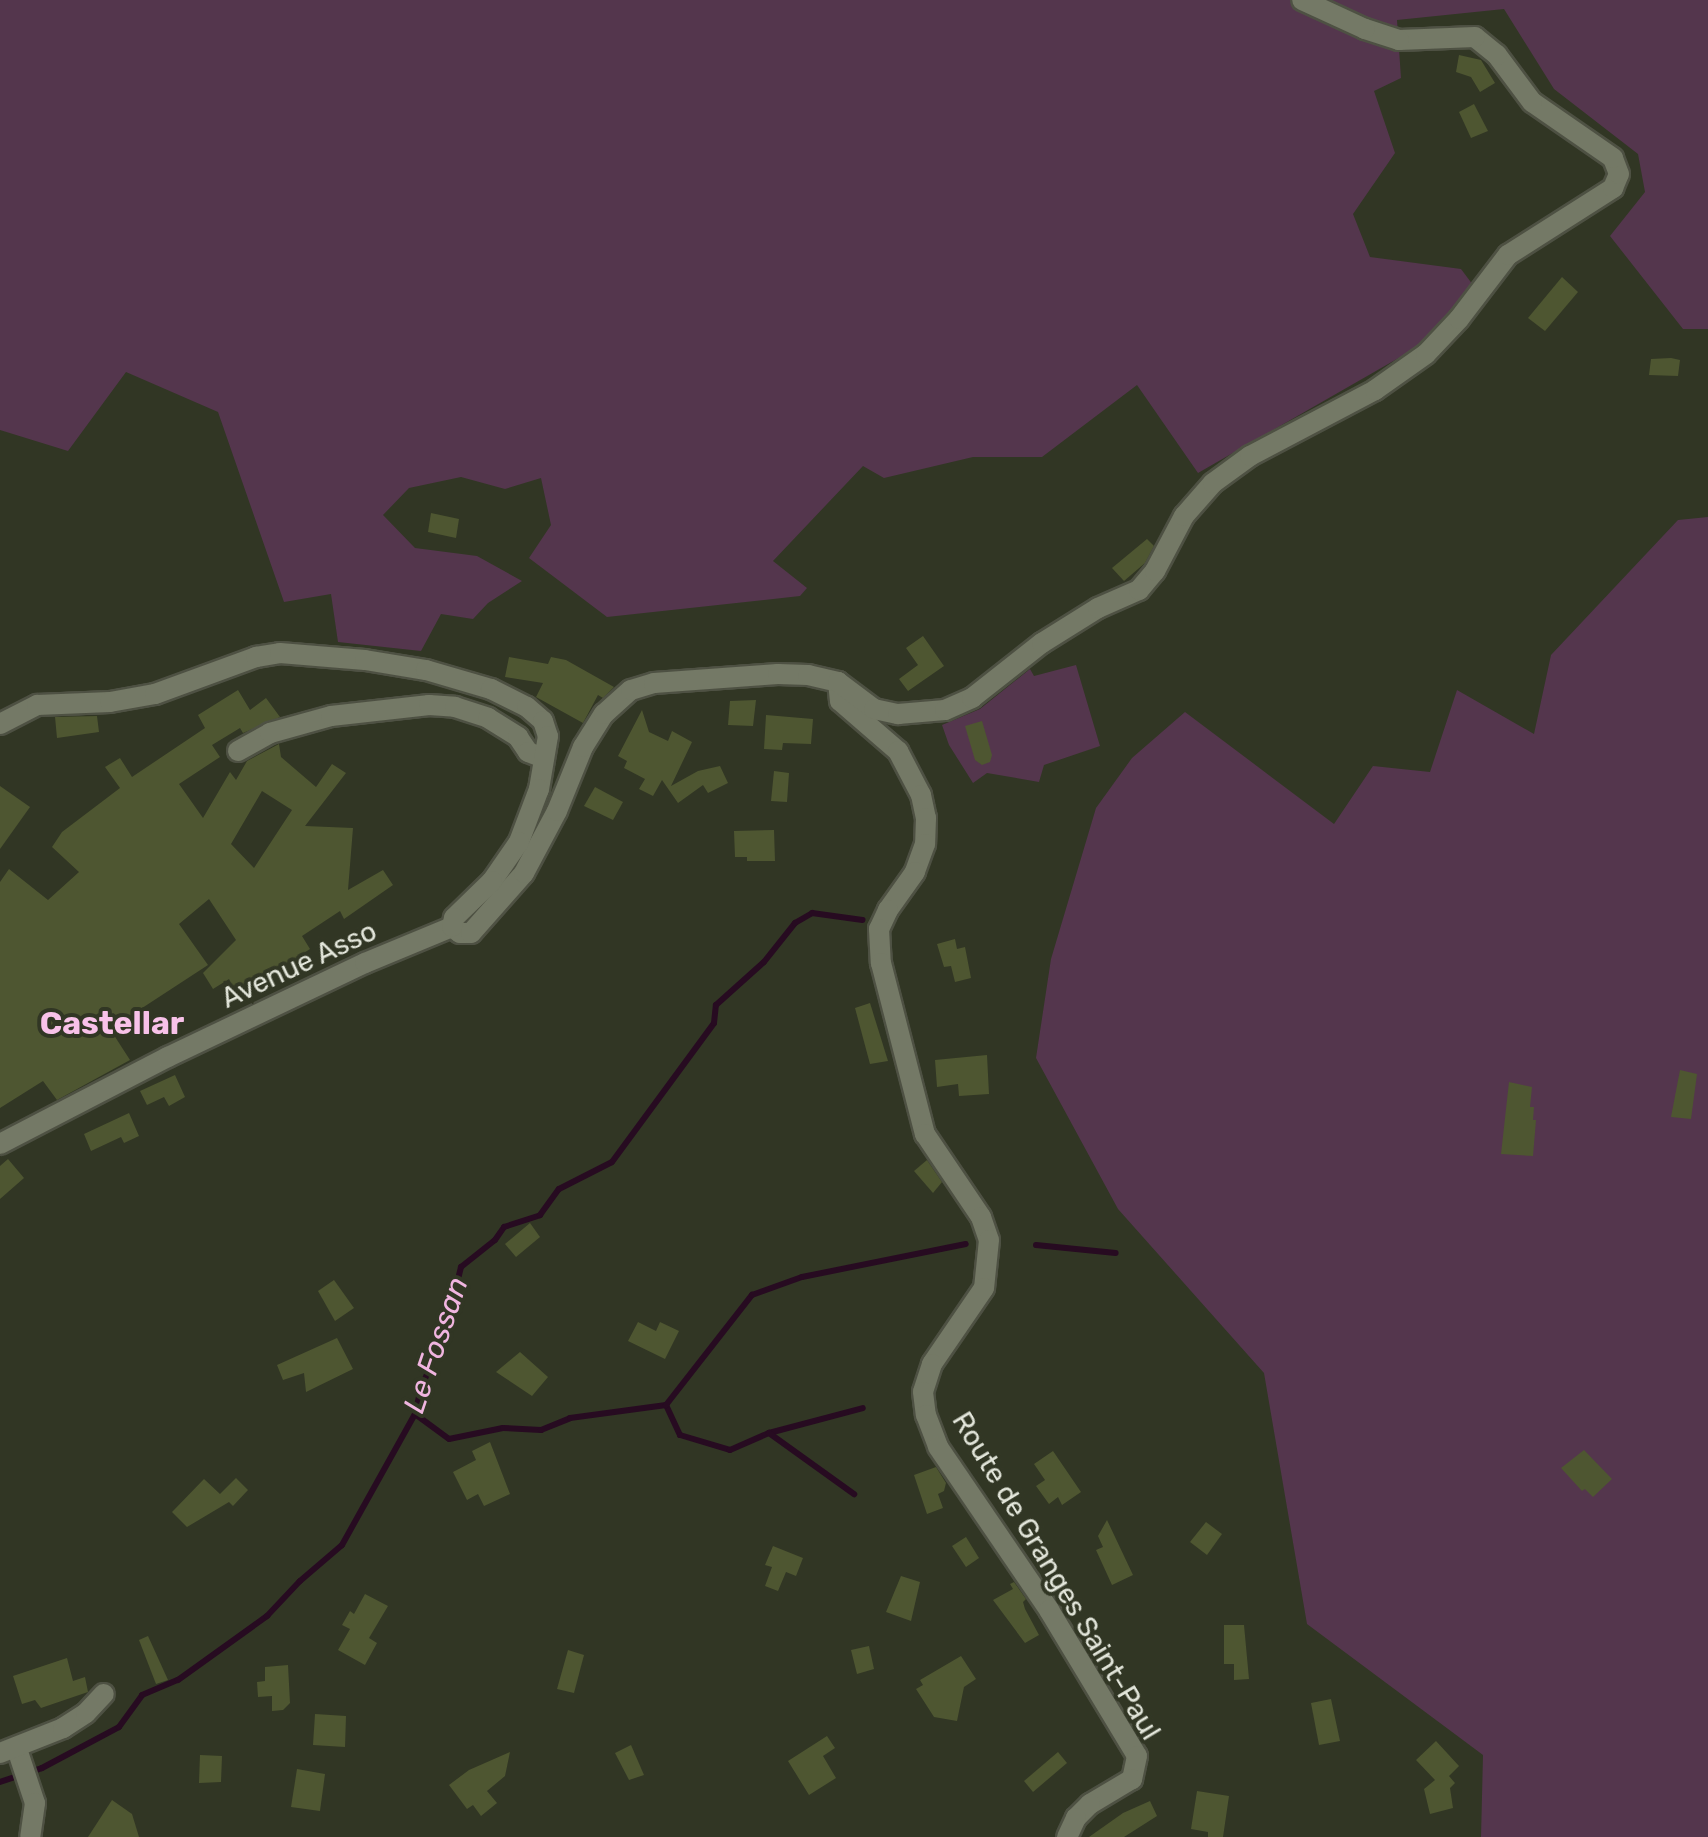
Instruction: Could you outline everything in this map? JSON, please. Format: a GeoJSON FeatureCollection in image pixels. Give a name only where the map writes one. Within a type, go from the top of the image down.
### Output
{"type":"FeatureCollection","features":[{"type":"Feature","properties":{"kind":"street"},"geometry":{"type":"LineString","coordinates":[[838,682],[874,709],[898,714],[945,710],[972,698],[1042,643],[1098,608],[1139,590],[1155,571],[1184,516],[1213,483],[1250,456],[1375,390],[1426,354],[1459,319],[1508,255],[1525,241],[1613,188],[1619,174],[1613,158],[1591,140],[1553,120],[1532,102],[1497,55],[1475,37],[1399,40],[1365,29],[1302,0]]}},
{"type":"Feature","properties":{"kind":"street"},"geometry":{"type":"LineString","coordinates":[[0,724],[37,705],[110,702],[155,694],[256,657],[280,653],[365,660],[426,670],[491,689],[527,707],[543,721],[548,736],[539,789],[519,842],[492,881],[454,918],[452,927]]}},
{"type":"Feature","properties":{"kind":"street","name":"Avenue Asso"},"geometry":{"type":"LineString","coordinates":[[0,1144],[168,1057],[365,963],[452,927],[460,933],[471,933],[524,873],[557,811],[583,747],[604,714],[631,690],[654,683],[778,674],[808,675],[838,682]]}},
{"type":"Feature","properties":{"kind":"street","name":"Route de Granges Saint-Paul"},"geometry":{"type":"LineString","coordinates":[[838,682],[840,701],[898,751],[921,795],[926,818],[925,844],[915,872],[888,910],[879,929],[881,963],[925,1134],[981,1217],[989,1240],[984,1288],[932,1364],[923,1392],[926,1415],[938,1447],[1049,1610],[1137,1756],[1132,1779],[1090,1804],[1076,1818],[1067,1837]]}},
{"type":"Feature","properties":{"kind":"street"},"geometry":{"type":"LineString","coordinates":[[238,751],[270,733],[331,716],[429,705],[455,707],[488,718],[518,737],[528,752],[544,758]]}},
{"type":"Feature","properties":{"kind":"street"},"geometry":{"type":"LineString","coordinates":[[30,1837],[35,1803],[9,1751],[63,1728],[86,1713],[104,1694]]}},
{"type":"Feature","properties":{"kind":"shaded area"},"geometry":{"type":"Polygon","coordinates":[[[0,0],[1708,0],[1708,329],[1683,329],[1610,236],[1645,192],[1638,154],[1554,89],[1504,9],[1397,20],[1401,78],[1374,91],[1395,153],[1353,214],[1370,257],[1461,269],[1473,285],[1423,344],[1198,473],[1137,385],[1042,457],[973,457],[884,478],[863,466],[773,561],[807,588],[800,596],[607,617],[529,558],[551,525],[541,478],[505,489],[461,477],[409,488],[383,515],[415,548],[477,556],[522,581],[488,603],[473,619],[441,614],[421,651],[338,642],[331,594],[284,602],[218,412],[126,372],[68,451],[0,430],[0,0]]]}},
{"type":"Feature","properties":{"kind":"shaded area"},"geometry":{"type":"Polygon","coordinates":[[[1708,517],[1708,1837],[1481,1837],[1483,1755],[1307,1624],[1264,1373],[1118,1209],[1036,1058],[1051,959],[1096,808],[1132,758],[1185,712],[1334,824],[1373,766],[1430,772],[1457,690],[1534,734],[1551,655],[1678,520],[1708,517]]]}},
{"type":"Feature","properties":{"kind":"shaded area"},"geometry":{"type":"Polygon","coordinates":[[[1076,665],[1100,746],[1044,765],[1039,782],[987,773],[973,783],[949,745],[942,725],[980,709],[1030,669],[1034,676],[1076,665]]]}},
{"type":"Feature","properties":{"kind":"building"},"geometry":{"type":"Polygon","coordinates":[[[1459,55],[1481,60],[1495,83],[1480,92],[1471,77],[1456,72],[1459,55]]]}},
{"type":"Feature","properties":{"kind":"building"},"geometry":{"type":"Polygon","coordinates":[[[1474,104],[1488,131],[1471,138],[1459,112],[1474,104]]]}},
{"type":"Feature","properties":{"kind":"building"},"geometry":{"type":"Polygon","coordinates":[[[1562,277],[1578,292],[1545,331],[1528,318],[1562,277]]]}},
{"type":"Feature","properties":{"kind":"building"},"geometry":{"type":"Polygon","coordinates":[[[1651,359],[1680,360],[1678,376],[1649,375],[1651,359]]]}},
{"type":"Feature","properties":{"kind":"building"},"geometry":{"type":"Polygon","coordinates":[[[431,513],[459,519],[456,538],[428,532],[431,513]]]}},
{"type":"Feature","properties":{"kind":"building"},"geometry":{"type":"Polygon","coordinates":[[[1147,539],[1154,546],[1145,563],[1124,581],[1112,568],[1147,539]]]}},
{"type":"Feature","properties":{"kind":"building"},"geometry":{"type":"Polygon","coordinates":[[[923,636],[944,666],[908,691],[899,679],[918,665],[906,648],[923,636]]]}},
{"type":"Feature","properties":{"kind":"building"},"geometry":{"type":"Polygon","coordinates":[[[509,657],[548,664],[551,657],[566,660],[614,687],[603,698],[598,695],[583,723],[536,697],[543,683],[505,677],[509,657]]]}},
{"type":"Feature","properties":{"kind":"building"},"geometry":{"type":"Polygon","coordinates":[[[238,690],[250,710],[266,698],[280,717],[243,733],[240,728],[212,745],[220,757],[179,784],[203,818],[230,772],[236,780],[247,761],[279,744],[281,757],[316,787],[332,764],[346,773],[305,826],[353,828],[348,890],[383,870],[393,885],[344,919],[340,911],[302,936],[310,949],[299,956],[301,970],[253,994],[249,987],[243,989],[240,984],[233,987],[229,979],[213,989],[203,973],[236,940],[209,899],[179,924],[208,965],[110,1029],[130,1060],[57,1100],[43,1081],[0,1108],[0,882],[9,869],[48,900],[79,872],[52,847],[62,832],[120,788],[105,767],[120,758],[132,777],[205,728],[198,715],[238,690]],[[262,791],[231,844],[254,868],[292,810],[262,791]]]}},
{"type":"Feature","properties":{"kind":"building"},"geometry":{"type":"Polygon","coordinates":[[[756,700],[753,726],[728,725],[730,701],[756,700]]]}},
{"type":"Feature","properties":{"kind":"building"},"geometry":{"type":"Polygon","coordinates":[[[642,710],[649,732],[668,741],[672,731],[692,742],[671,786],[698,771],[720,766],[728,783],[708,793],[703,785],[678,803],[662,780],[653,796],[639,789],[645,779],[624,768],[627,761],[618,756],[642,710]]]}},
{"type":"Feature","properties":{"kind":"building"},"geometry":{"type":"Polygon","coordinates":[[[766,715],[813,719],[811,744],[783,743],[782,750],[764,749],[766,715]]]}},
{"type":"Feature","properties":{"kind":"building"},"geometry":{"type":"Polygon","coordinates":[[[97,716],[99,732],[57,738],[55,717],[97,716]]]}},
{"type":"Feature","properties":{"kind":"building"},"geometry":{"type":"Polygon","coordinates":[[[982,721],[992,755],[990,762],[982,765],[975,760],[965,726],[982,721]]]}},
{"type":"Feature","properties":{"kind":"building"},"geometry":{"type":"Polygon","coordinates":[[[774,771],[789,773],[787,802],[771,801],[774,771]]]}},
{"type":"Feature","properties":{"kind":"building"},"geometry":{"type":"Polygon","coordinates":[[[0,786],[30,807],[0,849],[0,786]]]}},
{"type":"Feature","properties":{"kind":"building"},"geometry":{"type":"Polygon","coordinates":[[[595,787],[623,802],[613,820],[584,806],[595,787]]]}},
{"type":"Feature","properties":{"kind":"building"},"geometry":{"type":"Polygon","coordinates":[[[774,830],[775,861],[747,861],[747,857],[735,857],[734,831],[774,830]]]}},
{"type":"Feature","properties":{"kind":"building"},"geometry":{"type":"Polygon","coordinates":[[[955,939],[957,949],[965,947],[971,978],[955,982],[951,966],[944,967],[937,944],[955,939]]]}},
{"type":"Feature","properties":{"kind":"building"},"geometry":{"type":"Polygon","coordinates":[[[870,1003],[888,1061],[870,1064],[855,1008],[870,1003]]]}},
{"type":"Feature","properties":{"kind":"building"},"geometry":{"type":"Polygon","coordinates":[[[987,1055],[989,1094],[959,1096],[958,1084],[937,1087],[935,1060],[987,1055]]]}},
{"type":"Feature","properties":{"kind":"building"},"geometry":{"type":"Polygon","coordinates":[[[1680,1070],[1697,1074],[1691,1119],[1671,1117],[1680,1070]]]}},
{"type":"Feature","properties":{"kind":"building"},"geometry":{"type":"Polygon","coordinates":[[[175,1075],[185,1097],[169,1106],[164,1097],[147,1105],[140,1091],[175,1075]]]}},
{"type":"Feature","properties":{"kind":"building"},"geometry":{"type":"Polygon","coordinates":[[[1509,1082],[1532,1087],[1530,1107],[1534,1107],[1533,1120],[1536,1120],[1533,1156],[1501,1154],[1509,1082]]]}},
{"type":"Feature","properties":{"kind":"building"},"geometry":{"type":"Polygon","coordinates":[[[129,1113],[139,1136],[124,1143],[121,1137],[91,1151],[84,1134],[129,1113]]]}},
{"type":"Feature","properties":{"kind":"building"},"geometry":{"type":"Polygon","coordinates":[[[8,1159],[24,1178],[0,1199],[0,1166],[8,1159]]]}},
{"type":"Feature","properties":{"kind":"building"},"geometry":{"type":"Polygon","coordinates":[[[927,1160],[942,1182],[933,1193],[914,1171],[927,1160]]]}},
{"type":"Feature","properties":{"kind":"building"},"geometry":{"type":"Polygon","coordinates":[[[530,1223],[540,1237],[516,1257],[505,1244],[530,1223]]]}},
{"type":"Feature","properties":{"kind":"building"},"geometry":{"type":"Polygon","coordinates":[[[334,1280],[354,1308],[335,1321],[318,1291],[334,1280]]]}},
{"type":"Feature","properties":{"kind":"building"},"geometry":{"type":"Polygon","coordinates":[[[638,1322],[656,1331],[660,1322],[679,1331],[665,1359],[628,1341],[638,1322]]]}},
{"type":"Feature","properties":{"kind":"building"},"geometry":{"type":"Polygon","coordinates":[[[337,1338],[353,1369],[306,1392],[304,1373],[283,1380],[277,1365],[337,1338]]]}},
{"type":"Feature","properties":{"kind":"building"},"geometry":{"type":"Polygon","coordinates":[[[520,1352],[548,1377],[532,1396],[496,1372],[520,1352]]]}},
{"type":"Feature","properties":{"kind":"building"},"geometry":{"type":"Polygon","coordinates":[[[490,1442],[510,1494],[484,1506],[478,1494],[467,1500],[453,1472],[476,1460],[472,1451],[490,1442]]]}},
{"type":"Feature","properties":{"kind":"building"},"geometry":{"type":"Polygon","coordinates":[[[1584,1450],[1612,1479],[1593,1497],[1585,1489],[1582,1491],[1561,1468],[1584,1450]]]}},
{"type":"Feature","properties":{"kind":"building"},"geometry":{"type":"Polygon","coordinates":[[[1053,1451],[1081,1492],[1062,1505],[1058,1497],[1049,1504],[1036,1486],[1045,1480],[1034,1464],[1053,1451]]]}},
{"type":"Feature","properties":{"kind":"building"},"geometry":{"type":"Polygon","coordinates":[[[936,1467],[946,1483],[944,1491],[938,1494],[943,1508],[927,1514],[914,1475],[936,1467]]]}},
{"type":"Feature","properties":{"kind":"building"},"geometry":{"type":"Polygon","coordinates":[[[236,1478],[248,1490],[233,1506],[229,1502],[187,1527],[172,1512],[204,1479],[220,1494],[236,1478]]]}},
{"type":"Feature","properties":{"kind":"building"},"geometry":{"type":"Polygon","coordinates":[[[1107,1520],[1133,1575],[1112,1585],[1096,1550],[1103,1547],[1098,1536],[1107,1520]]]}},
{"type":"Feature","properties":{"kind":"building"},"geometry":{"type":"Polygon","coordinates":[[[1206,1522],[1222,1534],[1207,1555],[1190,1542],[1206,1522]]]}},
{"type":"Feature","properties":{"kind":"building"},"geometry":{"type":"Polygon","coordinates":[[[966,1537],[979,1558],[966,1567],[952,1546],[966,1537]]]}},
{"type":"Feature","properties":{"kind":"building"},"geometry":{"type":"Polygon","coordinates":[[[773,1546],[803,1558],[796,1576],[786,1572],[778,1591],[765,1586],[772,1567],[765,1565],[773,1546]]]}},
{"type":"Feature","properties":{"kind":"building"},"geometry":{"type":"Polygon","coordinates":[[[901,1576],[920,1582],[911,1621],[886,1612],[901,1576]]]}},
{"type":"Feature","properties":{"kind":"building"},"geometry":{"type":"Polygon","coordinates":[[[1014,1582],[1026,1599],[1023,1602],[1025,1609],[1039,1635],[1025,1643],[993,1600],[1013,1589],[1010,1584],[1014,1582]]]}},
{"type":"Feature","properties":{"kind":"building"},"geometry":{"type":"Polygon","coordinates":[[[365,1594],[388,1606],[369,1638],[377,1643],[365,1665],[338,1650],[350,1629],[342,1625],[350,1611],[354,1614],[365,1594]]]}},
{"type":"Feature","properties":{"kind":"building"},"geometry":{"type":"Polygon","coordinates":[[[1224,1625],[1244,1625],[1249,1679],[1234,1680],[1234,1664],[1224,1664],[1224,1625]]]}},
{"type":"Feature","properties":{"kind":"building"},"geometry":{"type":"Polygon","coordinates":[[[148,1636],[168,1680],[156,1684],[139,1640],[148,1636]]]}},
{"type":"Feature","properties":{"kind":"building"},"geometry":{"type":"Polygon","coordinates":[[[869,1646],[874,1669],[857,1674],[851,1650],[869,1646]]]}},
{"type":"Feature","properties":{"kind":"building"},"geometry":{"type":"Polygon","coordinates":[[[568,1650],[584,1655],[574,1693],[557,1689],[568,1650]]]}},
{"type":"Feature","properties":{"kind":"building"},"geometry":{"type":"Polygon","coordinates":[[[961,1656],[976,1679],[964,1687],[957,1721],[934,1717],[916,1689],[923,1685],[920,1680],[961,1656]]]}},
{"type":"Feature","properties":{"kind":"building"},"geometry":{"type":"Polygon","coordinates":[[[67,1658],[73,1681],[85,1677],[88,1692],[41,1708],[35,1700],[22,1704],[13,1676],[67,1658]]]}},
{"type":"Feature","properties":{"kind":"building"},"geometry":{"type":"Polygon","coordinates":[[[288,1665],[290,1703],[283,1710],[272,1711],[272,1696],[258,1697],[257,1682],[265,1681],[265,1667],[288,1665]]]}},
{"type":"Feature","properties":{"kind":"building"},"geometry":{"type":"Polygon","coordinates":[[[1331,1699],[1340,1741],[1319,1745],[1311,1703],[1331,1699]]]}},
{"type":"Feature","properties":{"kind":"building"},"geometry":{"type":"Polygon","coordinates":[[[315,1714],[346,1716],[345,1747],[313,1745],[315,1714]]]}},
{"type":"Feature","properties":{"kind":"building"},"geometry":{"type":"Polygon","coordinates":[[[827,1736],[835,1748],[823,1756],[836,1778],[809,1795],[788,1761],[827,1736]]]}},
{"type":"Feature","properties":{"kind":"building"},"geometry":{"type":"Polygon","coordinates":[[[1436,1741],[1459,1766],[1449,1776],[1455,1783],[1450,1788],[1453,1808],[1430,1814],[1424,1789],[1435,1780],[1416,1760],[1436,1741]]]}},
{"type":"Feature","properties":{"kind":"building"},"geometry":{"type":"Polygon","coordinates":[[[631,1745],[644,1775],[629,1780],[615,1753],[631,1745]]]}},
{"type":"Feature","properties":{"kind":"building"},"geometry":{"type":"Polygon","coordinates":[[[510,1752],[505,1776],[487,1791],[497,1803],[481,1816],[473,1805],[467,1809],[449,1785],[469,1770],[510,1752]]]}},
{"type":"Feature","properties":{"kind":"building"},"geometry":{"type":"Polygon","coordinates":[[[1058,1752],[1067,1763],[1033,1792],[1024,1781],[1058,1752]]]}},
{"type":"Feature","properties":{"kind":"building"},"geometry":{"type":"Polygon","coordinates":[[[200,1755],[222,1756],[221,1782],[199,1783],[200,1755]]]}},
{"type":"Feature","properties":{"kind":"building"},"geometry":{"type":"Polygon","coordinates":[[[297,1769],[325,1774],[320,1811],[291,1807],[297,1769]]]}},
{"type":"Feature","properties":{"kind":"building"},"geometry":{"type":"Polygon","coordinates":[[[1197,1791],[1229,1796],[1223,1837],[1208,1837],[1208,1832],[1191,1829],[1197,1791]]]}},
{"type":"Feature","properties":{"kind":"building"},"geometry":{"type":"Polygon","coordinates":[[[112,1800],[132,1814],[139,1837],[88,1837],[112,1800]]]}},
{"type":"Feature","properties":{"kind":"building"},"geometry":{"type":"Polygon","coordinates":[[[1150,1801],[1157,1816],[1124,1837],[1089,1837],[1123,1813],[1150,1801]]]}},
{"type":"Feature","properties":{"kind":"waterway","name":"Le Fossan"},"geometry":{"type":"LineString","coordinates":[[0,1782],[42,1768],[119,1727],[142,1695],[178,1680],[267,1616],[300,1581],[342,1545],[415,1414],[421,1389],[447,1324],[461,1267],[495,1240],[504,1227],[540,1215],[559,1189],[612,1162],[714,1023],[716,1005],[764,962],[795,923],[812,913],[863,920]]}},
{"type":"Feature","properties":{"kind":"waterway"},"geometry":{"type":"LineString","coordinates":[[415,1414],[449,1439],[503,1428],[541,1430],[570,1418],[666,1405],[752,1295],[802,1277],[966,1244]]}},
{"type":"Feature","properties":{"kind":"waterway"},"geometry":{"type":"LineString","coordinates":[[1036,1245],[1116,1253]]}},
{"type":"Feature","properties":{"kind":"waterway"},"geometry":{"type":"LineString","coordinates":[[666,1405],[680,1435],[730,1450],[769,1433],[863,1408]]}},
{"type":"Feature","properties":{"kind":"waterway"},"geometry":{"type":"LineString","coordinates":[[769,1433],[854,1494]]}},
{"type":"Feature","properties":{"kind":"district","name":"Castellar"},"geometry":{"type":"Point","coordinates":[112,1023]}}]}
